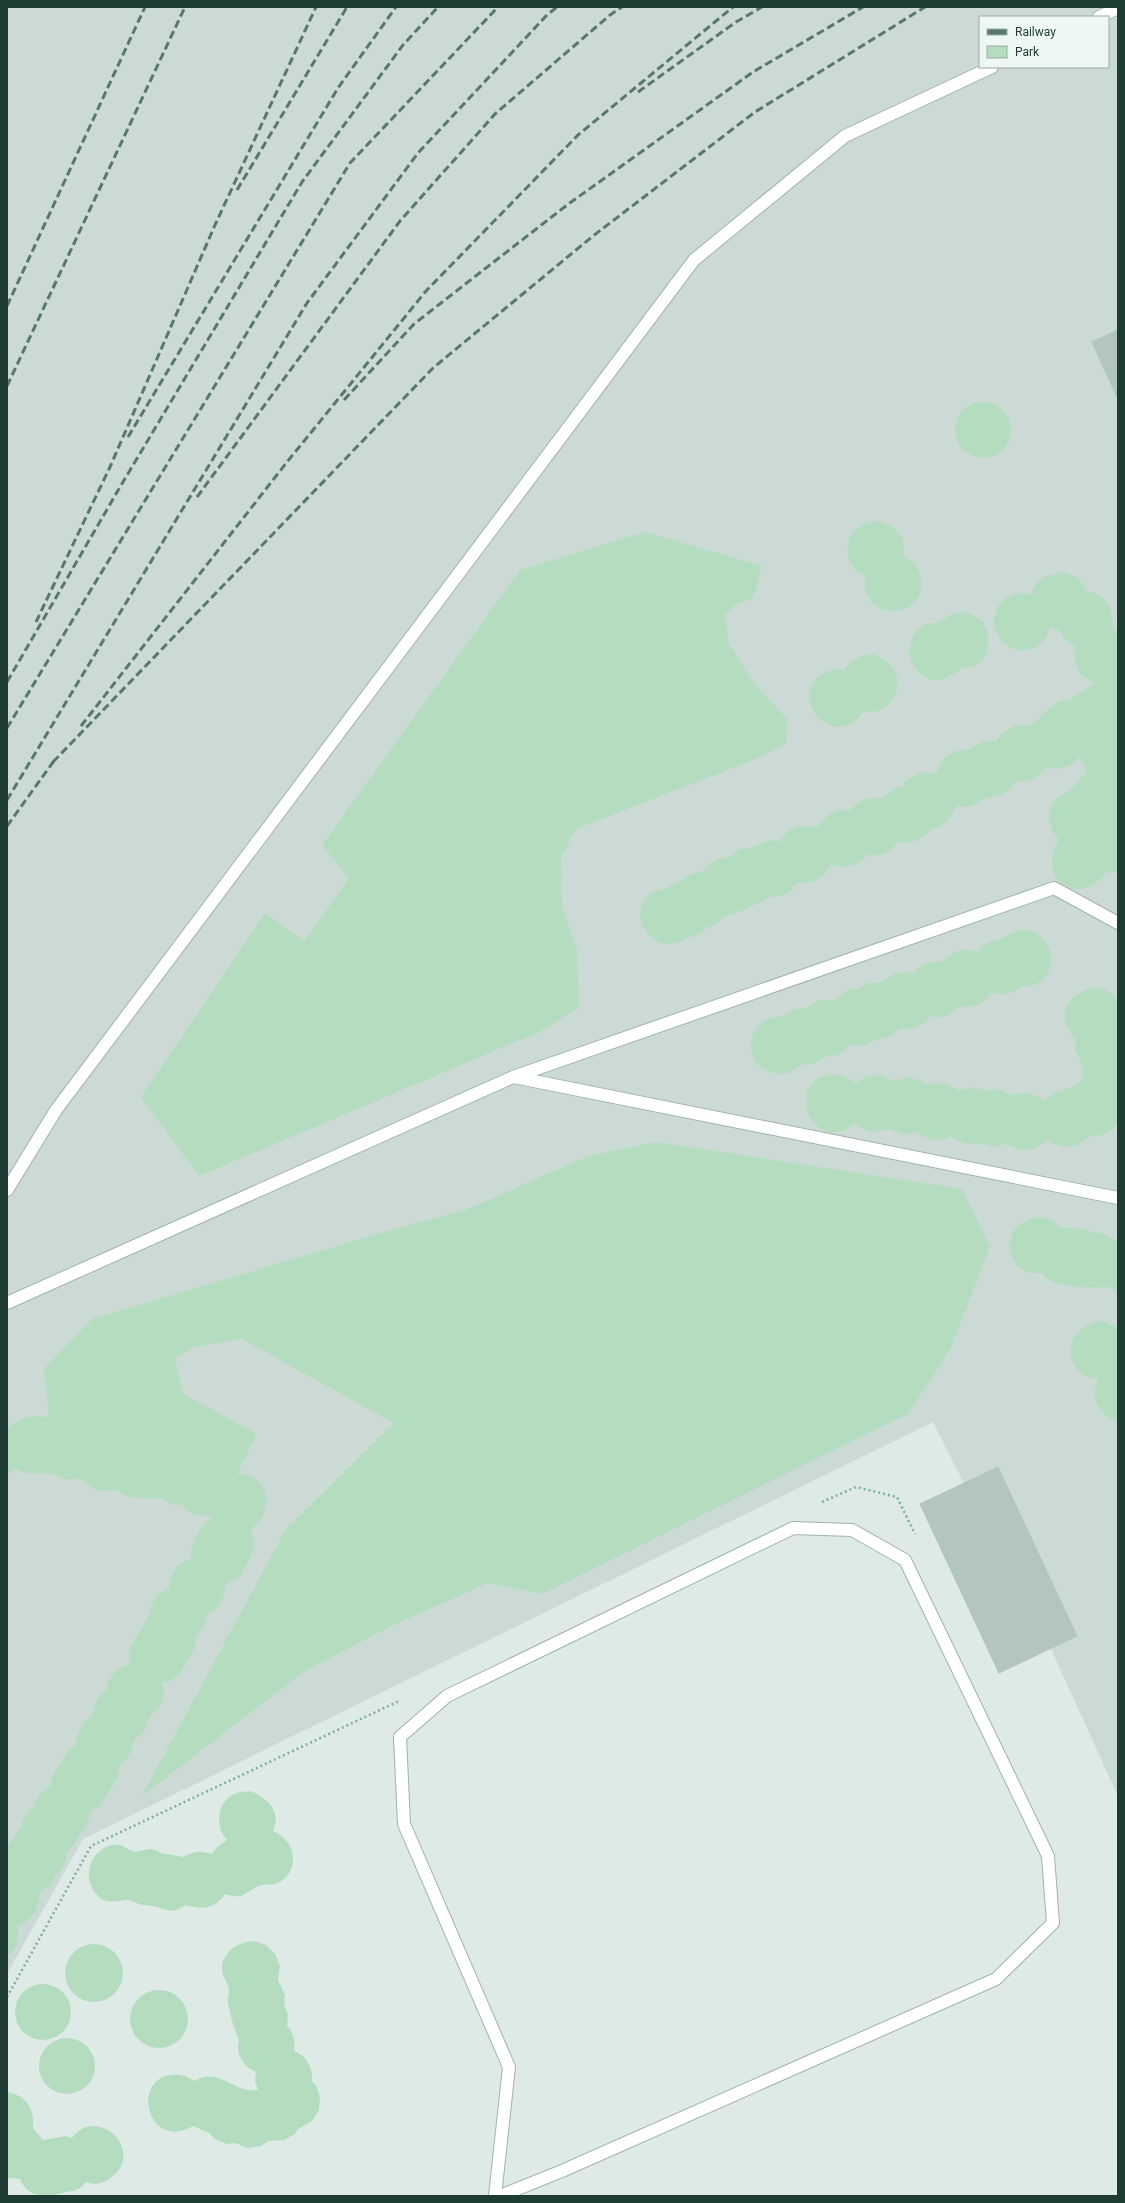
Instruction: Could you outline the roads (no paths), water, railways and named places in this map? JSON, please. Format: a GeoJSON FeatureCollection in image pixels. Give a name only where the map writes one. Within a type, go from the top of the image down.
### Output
{"type":"FeatureCollection","features":[{"type":"Feature","properties":{"kind":"lane"},"geometry":{"type":"LineString","coordinates":[[1101,16],[1118,8]]}},
{"type":"Feature","properties":{"kind":"lane"},"geometry":{"type":"LineString","coordinates":[[7,1190],[56,1110],[694,260],[845,136],[990,68]]}},
{"type":"Feature","properties":{"kind":"lane"},"geometry":{"type":"LineString","coordinates":[[7,1303],[513,1077],[1054,888],[1118,923]]}},
{"type":"Feature","properties":{"kind":"lane"},"geometry":{"type":"LineString","coordinates":[[513,1077],[1118,1198]]}},
{"type":"Feature","properties":{"kind":"lane"},"geometry":{"type":"LineString","coordinates":[[495,2196],[509,2067],[404,1824],[400,1737],[447,1696],[793,1528],[852,1530],[906,1560],[1048,1856],[1053,1923],[996,1979],[562,2171],[500,2196]]}},
{"type":"Feature","properties":{"kind":"railway"},"geometry":{"type":"LineString","coordinates":[[7,306],[145,7]]}},
{"type":"Feature","properties":{"kind":"railway"},"geometry":{"type":"LineString","coordinates":[[7,386],[185,7]]}},
{"type":"Feature","properties":{"kind":"railway"},"geometry":{"type":"LineString","coordinates":[[36,622],[110,467],[215,225],[316,7]]}},
{"type":"Feature","properties":{"kind":"railway"},"geometry":{"type":"LineString","coordinates":[[237,190],[347,7]]}},
{"type":"Feature","properties":{"kind":"railway"},"geometry":{"type":"LineString","coordinates":[[128,437],[338,88],[396,7]]}},
{"type":"Feature","properties":{"kind":"railway"},"geometry":{"type":"LineString","coordinates":[[7,682],[120,487],[302,182],[403,45],[438,7]]}},
{"type":"Feature","properties":{"kind":"railway"},"geometry":{"type":"LineString","coordinates":[[7,728],[350,163],[498,7]]}},
{"type":"Feature","properties":{"kind":"railway"},"geometry":{"type":"LineString","coordinates":[[7,800],[307,303],[418,153],[547,15],[557,7]]}},
{"type":"Feature","properties":{"kind":"railway"},"geometry":{"type":"LineString","coordinates":[[197,497],[400,221],[495,114],[610,15],[622,7]]}},
{"type":"Feature","properties":{"kind":"railway"},"geometry":{"type":"LineString","coordinates":[[81,726],[287,462],[426,291],[578,135],[733,7]]}},
{"type":"Feature","properties":{"kind":"railway"},"geometry":{"type":"LineString","coordinates":[[638,92],[736,22],[762,7]]}},
{"type":"Feature","properties":{"kind":"railway"},"geometry":{"type":"LineString","coordinates":[[344,400],[414,324],[567,205],[753,72],[863,7]]}},
{"type":"Feature","properties":{"kind":"railway"},"geometry":{"type":"LineString","coordinates":[[53,762],[433,368],[593,236],[755,112],[925,7]]}},
{"type":"Feature","properties":{"kind":"railway"},"geometry":{"type":"LineString","coordinates":[[7,826],[56,758]]}}]}
